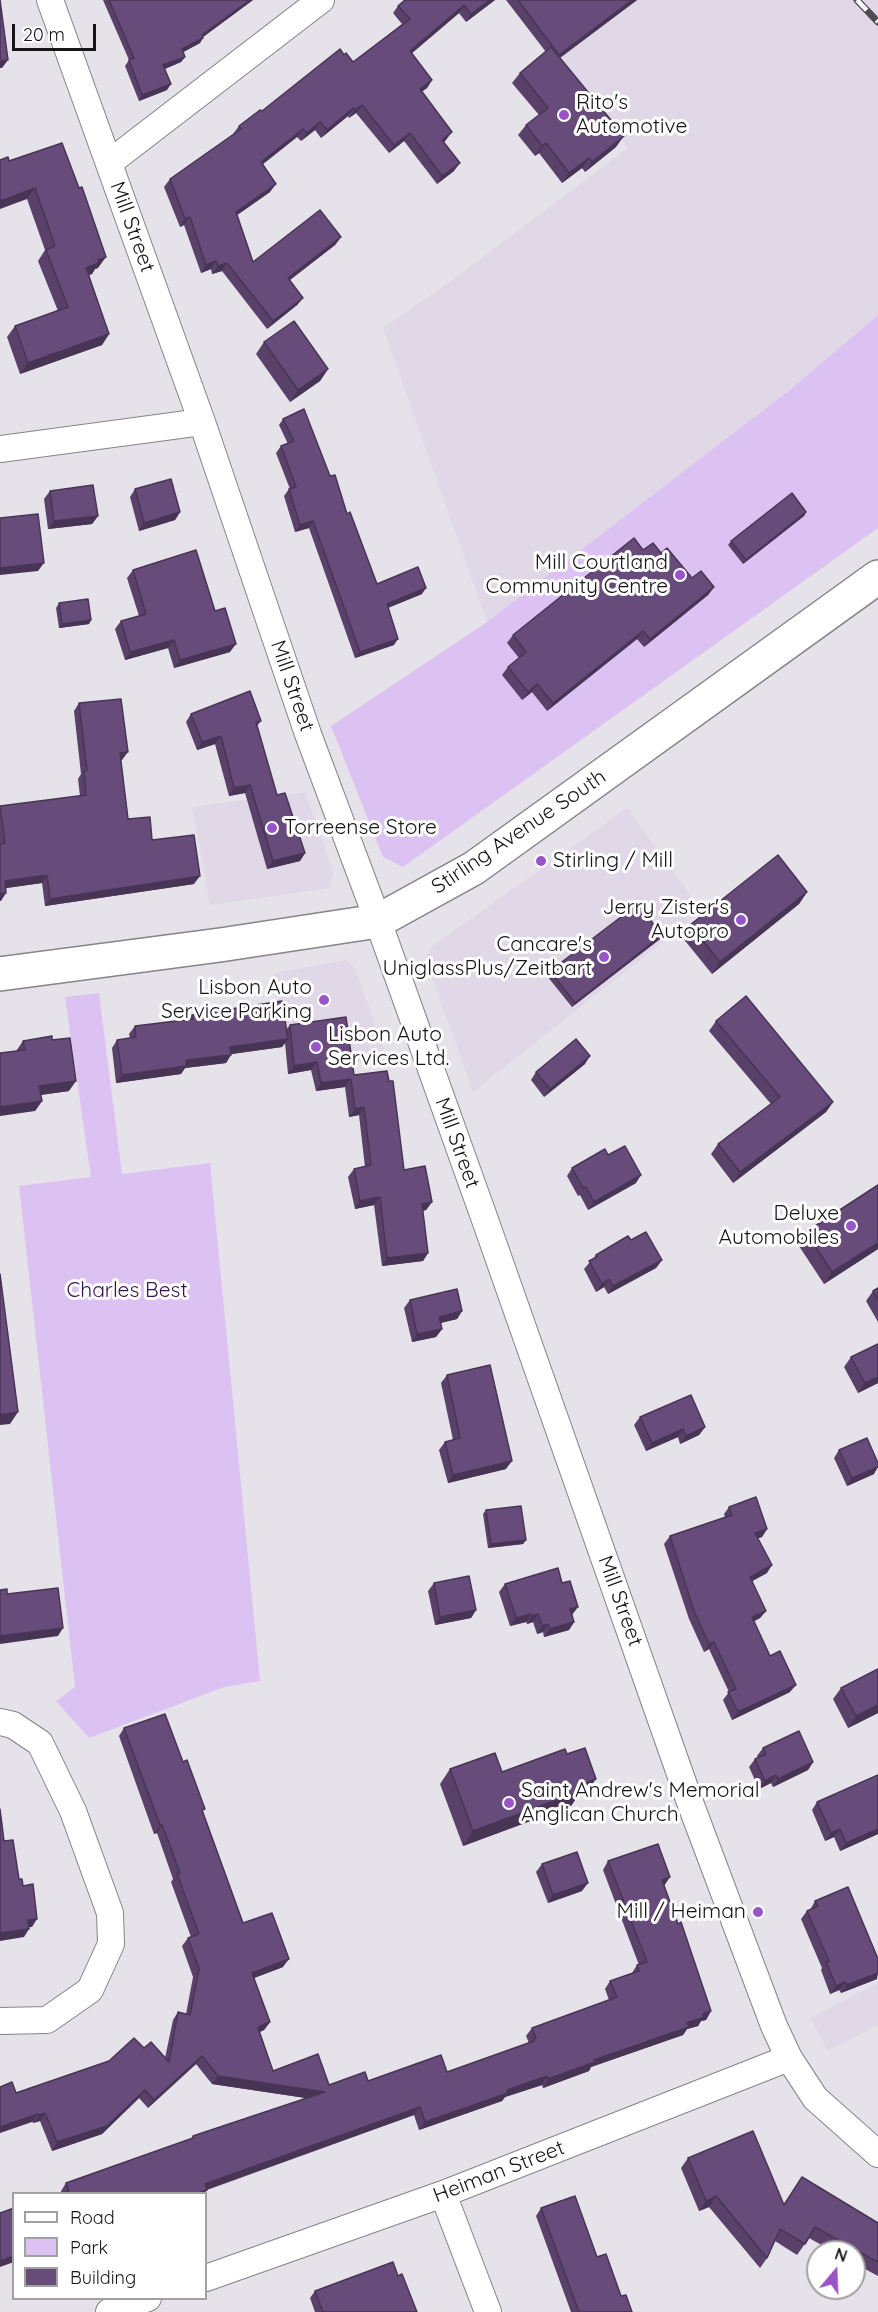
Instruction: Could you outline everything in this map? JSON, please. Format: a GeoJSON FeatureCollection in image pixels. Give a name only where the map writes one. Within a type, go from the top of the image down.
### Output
{"type":"FeatureCollection","features":[{"type":"Feature","properties":{"kind":"street","name":"Mill Street"},"geometry":{"type":"LineString","coordinates":[[50,0],[202,422],[308,734],[378,921],[691,1805],[774,2026],[789,2058],[815,2098],[878,2154]]}},
{"type":"Feature","properties":{"kind":"street"},"geometry":{"type":"LineString","coordinates":[[109,163],[321,0]]}},
{"type":"Feature","properties":{"kind":"street"},"geometry":{"type":"LineString","coordinates":[[0,449],[202,422]]}},
{"type":"Feature","properties":{"kind":"street","name":"Stirling Avenue South"},"geometry":{"type":"LineString","coordinates":[[0,974],[220,945],[378,921],[474,868],[878,577]]}},
{"type":"Feature","properties":{"kind":"street"},"geometry":{"type":"LineString","coordinates":[[0,1722],[13,1725],[40,1743],[73,1811],[110,1913],[111,1944],[90,1990],[47,2020],[0,2021]]}},
{"type":"Feature","properties":{"kind":"street","name":"Heiman Street"},"geometry":{"type":"LineString","coordinates":[[207,2278],[443,2194],[789,2058]]}},
{"type":"Feature","properties":{"kind":"street"},"geometry":{"type":"LineString","coordinates":[[443,2194],[488,2312]]}},
{"type":"Feature","properties":{"kind":"street"},"geometry":{"type":"LineString","coordinates":[[110,2312],[143,2300]]}},
{"type":"Feature","properties":{"kind":"shaded area"},"geometry":{"type":"Polygon","coordinates":[[[513,0],[878,0],[878,315],[791,389],[487,622],[383,328],[451,281],[628,148],[513,0]]]}},
{"type":"Feature","properties":{"kind":"shaded area"},"geometry":{"type":"Polygon","coordinates":[[[305,792],[334,873],[329,888],[210,905],[192,807],[305,792]]]}},
{"type":"Feature","properties":{"kind":"shaded area"},"geometry":{"type":"Polygon","coordinates":[[[627,808],[702,911],[473,1092],[425,958],[431,947],[627,808]]]}},
{"type":"Feature","properties":{"kind":"shaded area","name":"Lisbon Auto Service Parking"},"geometry":{"type":"Polygon","coordinates":[[[347,960],[355,968],[389,1063],[346,1062],[291,1070],[274,973],[347,960]]]}},
{"type":"Feature","properties":{"kind":"shaded area"},"geometry":{"type":"Polygon","coordinates":[[[878,1983],[878,2025],[828,2051],[810,2018],[878,1983]]]}},
{"type":"Feature","properties":{"kind":"green space","name":"Mill Courtland Community Centre"},"geometry":{"type":"Polygon","coordinates":[[[878,315],[878,528],[403,867],[383,857],[331,726],[487,622],[791,389],[878,315]]]}},
{"type":"Feature","properties":{"kind":"green space","name":"Charles Best"},"geometry":{"type":"Polygon","coordinates":[[[99,993],[122,1174],[210,1163],[260,1681],[224,1687],[89,1738],[56,1701],[75,1687],[19,1186],[91,1177],[65,997],[99,993]]]}},
{"type":"Feature","properties":{"kind":"building"},"geometry":{"type":"Polygon","coordinates":[[[0,0],[8,60],[0,61],[0,0]]]}},
{"type":"Feature","properties":{"kind":"building"},"geometry":{"type":"Polygon","coordinates":[[[109,0],[250,0],[202,35],[203,38],[182,49],[185,57],[163,65],[171,84],[142,95],[129,60],[134,58],[109,0]]]}},
{"type":"Feature","properties":{"kind":"building"},"geometry":{"type":"Polygon","coordinates":[[[405,0],[490,0],[471,14],[464,5],[410,51],[432,80],[420,89],[452,132],[442,140],[460,163],[442,176],[410,133],[394,145],[362,105],[355,110],[353,108],[327,130],[320,122],[307,133],[303,129],[261,162],[276,184],[236,212],[253,262],[320,210],[341,237],[288,278],[303,298],[273,321],[227,263],[218,266],[216,261],[206,265],[190,217],[185,219],[170,179],[241,129],[239,126],[260,110],[262,111],[340,49],[353,62],[410,19],[398,6],[405,0]]]}},
{"type":"Feature","properties":{"kind":"building"},"geometry":{"type":"Polygon","coordinates":[[[518,0],[632,0],[559,55],[518,0]]]}},
{"type":"Feature","properties":{"kind":"building","name":"Rito's Automotive"},"geometry":{"type":"Polygon","coordinates":[[[551,47],[624,136],[592,162],[589,158],[569,173],[546,143],[542,146],[526,125],[548,108],[520,73],[551,47]]]}},
{"type":"Feature","properties":{"kind":"building"},"geometry":{"type":"Polygon","coordinates":[[[62,143],[79,188],[82,187],[106,257],[98,260],[99,263],[86,268],[109,334],[28,363],[15,326],[68,307],[46,250],[55,246],[35,188],[0,201],[0,160],[8,157],[9,161],[62,143]]]}},
{"type":"Feature","properties":{"kind":"building"},"geometry":{"type":"Polygon","coordinates":[[[294,321],[328,369],[298,390],[264,342],[294,321]]]}},
{"type":"Feature","properties":{"kind":"building"},"geometry":{"type":"Polygon","coordinates":[[[304,409],[330,476],[335,475],[347,514],[350,512],[377,584],[418,567],[426,588],[387,604],[398,639],[360,652],[313,521],[300,525],[289,489],[296,487],[281,446],[294,441],[283,419],[304,409]]]}},
{"type":"Feature","properties":{"kind":"building"},"geometry":{"type":"Polygon","coordinates":[[[171,479],[180,512],[144,523],[135,489],[171,479]]]}},
{"type":"Feature","properties":{"kind":"building"},"geometry":{"type":"Polygon","coordinates":[[[93,485],[98,516],[54,521],[50,491],[93,485]]]}},
{"type":"Feature","properties":{"kind":"building"},"geometry":{"type":"Polygon","coordinates":[[[792,493],[806,512],[746,560],[731,541],[792,493]]]}},
{"type":"Feature","properties":{"kind":"building"},"geometry":{"type":"Polygon","coordinates":[[[38,514],[44,563],[0,568],[0,518],[38,514]]]}},
{"type":"Feature","properties":{"kind":"building"},"geometry":{"type":"Polygon","coordinates":[[[634,538],[643,550],[653,543],[661,553],[667,548],[692,578],[701,571],[714,587],[650,639],[643,631],[553,703],[537,684],[528,692],[508,667],[526,652],[513,635],[634,538]]]}},
{"type":"Feature","properties":{"kind":"building"},"geometry":{"type":"Polygon","coordinates":[[[196,550],[215,611],[225,608],[236,644],[180,660],[174,640],[130,652],[121,621],[146,614],[133,570],[196,550]]]}},
{"type":"Feature","properties":{"kind":"building"},"geometry":{"type":"Polygon","coordinates":[[[88,599],[91,620],[62,624],[59,603],[88,599]]]}},
{"type":"Feature","properties":{"kind":"building"},"geometry":{"type":"Polygon","coordinates":[[[250,691],[261,721],[256,722],[277,795],[285,793],[305,853],[273,861],[250,785],[234,788],[221,736],[202,742],[191,714],[250,691]]]}},
{"type":"Feature","properties":{"kind":"building"},"geometry":{"type":"Polygon","coordinates":[[[121,699],[128,752],[120,753],[128,819],[150,817],[152,840],[194,835],[200,876],[50,899],[47,875],[5,881],[6,893],[0,894],[0,844],[5,843],[0,806],[86,795],[84,771],[87,770],[79,703],[121,699]]]}},
{"type":"Feature","properties":{"kind":"building","name":"Jerry Zister's Autopro"},"geometry":{"type":"Polygon","coordinates":[[[778,855],[807,892],[720,962],[690,925],[778,855]]]}},
{"type":"Feature","properties":{"kind":"building","name":"Cancare's UniglassPlus/Zeitbart"},"geometry":{"type":"Polygon","coordinates":[[[638,904],[662,935],[575,1003],[550,971],[638,904]]]}},
{"type":"Feature","properties":{"kind":"building"},"geometry":{"type":"Polygon","coordinates":[[[746,996],[833,1102],[740,1172],[718,1144],[780,1097],[716,1021],[746,996]]]}},
{"type":"Feature","properties":{"kind":"building"},"geometry":{"type":"Polygon","coordinates":[[[282,1001],[288,1039],[230,1047],[231,1055],[186,1060],[186,1066],[122,1075],[117,1040],[136,1037],[135,1026],[193,1019],[192,1015],[282,1001]]]}},
{"type":"Feature","properties":{"kind":"building"},"geometry":{"type":"Polygon","coordinates":[[[346,1017],[354,1075],[387,1071],[389,1081],[393,1081],[404,1170],[425,1166],[432,1202],[422,1204],[428,1253],[387,1258],[380,1197],[360,1201],[354,1169],[371,1165],[364,1107],[355,1109],[351,1079],[321,1083],[317,1062],[294,1066],[290,1025],[346,1017]]]}},
{"type":"Feature","properties":{"kind":"building"},"geometry":{"type":"Polygon","coordinates":[[[52,1036],[52,1040],[70,1038],[76,1081],[39,1086],[42,1101],[0,1107],[0,1053],[25,1050],[23,1041],[52,1036]]]}},
{"type":"Feature","properties":{"kind":"building"},"geometry":{"type":"Polygon","coordinates":[[[576,1039],[590,1056],[550,1089],[536,1072],[576,1039]]]}},
{"type":"Feature","properties":{"kind":"building"},"geometry":{"type":"Polygon","coordinates":[[[625,1146],[641,1175],[594,1202],[572,1168],[605,1149],[608,1155],[625,1146]]]}},
{"type":"Feature","properties":{"kind":"building","name":"Deluxe Automobiles"},"geometry":{"type":"Polygon","coordinates":[[[878,1185],[878,1243],[832,1272],[806,1232],[878,1185]]]}},
{"type":"Feature","properties":{"kind":"building"},"geometry":{"type":"Polygon","coordinates":[[[646,1232],[662,1260],[613,1286],[609,1279],[602,1284],[589,1261],[628,1236],[631,1240],[646,1232]]]}},
{"type":"Feature","properties":{"kind":"building"},"geometry":{"type":"Polygon","coordinates":[[[0,1274],[18,1412],[0,1415],[0,1274]]]}},
{"type":"Feature","properties":{"kind":"building"},"geometry":{"type":"Polygon","coordinates":[[[878,1288],[878,1300],[873,1291],[878,1288]]]}},
{"type":"Feature","properties":{"kind":"building"},"geometry":{"type":"Polygon","coordinates":[[[457,1289],[462,1311],[439,1317],[442,1329],[417,1334],[410,1300],[457,1289]]]}},
{"type":"Feature","properties":{"kind":"building"},"geometry":{"type":"Polygon","coordinates":[[[878,1344],[878,1377],[865,1383],[851,1357],[878,1344]]]}},
{"type":"Feature","properties":{"kind":"building"},"geometry":{"type":"Polygon","coordinates":[[[490,1365],[512,1461],[453,1475],[445,1442],[460,1438],[447,1375],[490,1365]]]}},
{"type":"Feature","properties":{"kind":"building"},"geometry":{"type":"Polygon","coordinates":[[[691,1395],[705,1427],[686,1436],[683,1429],[652,1443],[640,1417],[691,1395]]]}},
{"type":"Feature","properties":{"kind":"building"},"geometry":{"type":"Polygon","coordinates":[[[867,1438],[878,1467],[852,1478],[839,1450],[867,1438]]]}},
{"type":"Feature","properties":{"kind":"building"},"geometry":{"type":"Polygon","coordinates":[[[756,1497],[767,1529],[755,1533],[772,1565],[750,1577],[766,1611],[752,1617],[770,1656],[780,1651],[796,1685],[738,1712],[728,1692],[736,1689],[714,1642],[709,1644],[694,1611],[670,1536],[732,1515],[729,1507],[756,1497]]]}},
{"type":"Feature","properties":{"kind":"building"},"geometry":{"type":"Polygon","coordinates":[[[521,1506],[526,1540],[491,1544],[486,1510],[521,1506]]]}},
{"type":"Feature","properties":{"kind":"building"},"geometry":{"type":"Polygon","coordinates":[[[558,1568],[562,1583],[570,1581],[578,1607],[570,1609],[574,1622],[550,1629],[548,1624],[542,1626],[538,1614],[516,1618],[505,1584],[558,1568]]]}},
{"type":"Feature","properties":{"kind":"building"},"geometry":{"type":"Polygon","coordinates":[[[469,1576],[476,1610],[440,1617],[434,1583],[469,1576]]]}},
{"type":"Feature","properties":{"kind":"building"},"geometry":{"type":"Polygon","coordinates":[[[58,1588],[63,1628],[0,1636],[0,1590],[7,1589],[7,1594],[58,1588]]]}},
{"type":"Feature","properties":{"kind":"building"},"geometry":{"type":"Polygon","coordinates":[[[878,1669],[878,1705],[856,1716],[841,1688],[878,1669]]]}},
{"type":"Feature","properties":{"kind":"building"},"geometry":{"type":"Polygon","coordinates":[[[165,1714],[183,1762],[187,1760],[205,1809],[202,1810],[243,1923],[272,1913],[289,1959],[252,1973],[270,2022],[258,2028],[273,2071],[318,2054],[329,2085],[365,2072],[368,2081],[441,2055],[447,2072],[534,2041],[536,2038],[532,2028],[617,1997],[610,1981],[639,1971],[637,1965],[647,1962],[608,1861],[658,1844],[670,1877],[662,1880],[678,1924],[681,1922],[711,2011],[703,2014],[704,2017],[687,2023],[689,2027],[594,2060],[595,2062],[548,2079],[547,2076],[507,2090],[508,2093],[425,2122],[420,2107],[205,2184],[207,2190],[201,2192],[66,2192],[69,2191],[66,2183],[193,2138],[193,2136],[325,2092],[218,2076],[202,2056],[154,2100],[145,2090],[107,2126],[57,2142],[45,2113],[0,2127],[0,2087],[12,2082],[16,2093],[109,2061],[134,2038],[144,2048],[151,2042],[169,2062],[178,2012],[190,2015],[199,1969],[188,1938],[199,1934],[177,1874],[180,1873],[171,1848],[162,1825],[160,1825],[124,1728],[165,1714]]]}},
{"type":"Feature","properties":{"kind":"building"},"geometry":{"type":"Polygon","coordinates":[[[799,1731],[813,1762],[778,1779],[776,1775],[765,1781],[755,1759],[766,1754],[763,1748],[799,1731]]]}},
{"type":"Feature","properties":{"kind":"building","name":"Saint Andrew's Memorial Anglican Church"},"geometry":{"type":"Polygon","coordinates":[[[585,1748],[596,1779],[579,1786],[581,1791],[473,1831],[450,1769],[495,1753],[502,1772],[565,1749],[567,1754],[585,1748]]]}},
{"type":"Feature","properties":{"kind":"building"},"geometry":{"type":"Polygon","coordinates":[[[878,1775],[878,1829],[846,1843],[840,1829],[831,1833],[817,1802],[878,1775]]]}},
{"type":"Feature","properties":{"kind":"building"},"geometry":{"type":"Polygon","coordinates":[[[0,1809],[4,1841],[13,1840],[19,1879],[22,1879],[23,1886],[33,1884],[37,1919],[28,1920],[29,1929],[0,1933],[0,1809]]]}},
{"type":"Feature","properties":{"kind":"building"},"geometry":{"type":"Polygon","coordinates":[[[577,1852],[588,1883],[553,1895],[542,1864],[577,1852]]]}},
{"type":"Feature","properties":{"kind":"building"},"geometry":{"type":"Polygon","coordinates":[[[848,1887],[878,1959],[878,1973],[847,1985],[845,1982],[836,1986],[826,1962],[829,1961],[807,1911],[818,1906],[815,1901],[848,1887]]]}},
{"type":"Feature","properties":{"kind":"building"},"geometry":{"type":"Polygon","coordinates":[[[753,2131],[784,2205],[802,2177],[878,2223],[878,2262],[866,2255],[866,2240],[838,2240],[815,2227],[805,2244],[780,2229],[767,2258],[716,2196],[706,2201],[688,2158],[753,2131]]]}},
{"type":"Feature","properties":{"kind":"building"},"geometry":{"type":"Polygon","coordinates":[[[575,2196],[597,2257],[606,2254],[621,2296],[626,2295],[632,2312],[579,2312],[541,2208],[575,2196]]]}},
{"type":"Feature","properties":{"kind":"building"},"geometry":{"type":"Polygon","coordinates":[[[12,2209],[12,2257],[0,2261],[0,2213],[12,2209]]]}},
{"type":"Feature","properties":{"kind":"building"},"geometry":{"type":"Polygon","coordinates":[[[393,2262],[398,2276],[402,2274],[417,2312],[323,2312],[315,2291],[393,2262]]]}},
{"type":"Feature","properties":{"kind":"railway"},"geometry":{"type":"LineString","coordinates":[[857,0],[878,22]]}},
{"type":"Feature","properties":{"kind":"place","name":"Rito's Automotive"},"geometry":{"type":"Point","coordinates":[564,115]}},
{"type":"Feature","properties":{"kind":"place","name":"Mill Courtland Community Centre"},"geometry":{"type":"Point","coordinates":[680,575]}},
{"type":"Feature","properties":{"kind":"place","name":"Torreense Store"},"geometry":{"type":"Point","coordinates":[272,828]}},
{"type":"Feature","properties":{"kind":"place","name":"Stirling / Mill"},"geometry":{"type":"Point","coordinates":[541,861]}},
{"type":"Feature","properties":{"kind":"place","name":"Jerry Zister's Autopro"},"geometry":{"type":"Point","coordinates":[741,920]}},
{"type":"Feature","properties":{"kind":"place","name":"Cancare's UniglassPlus/Zeitbart"},"geometry":{"type":"Point","coordinates":[604,957]}},
{"type":"Feature","properties":{"kind":"place","name":"Lisbon Auto Service Parking"},"geometry":{"type":"Point","coordinates":[324,1000]}},
{"type":"Feature","properties":{"kind":"place","name":"Lisbon Auto Services Ltd."},"geometry":{"type":"Point","coordinates":[316,1047]}},
{"type":"Feature","properties":{"kind":"place","name":"Deluxe Automobiles"},"geometry":{"type":"Point","coordinates":[851,1226]}},
{"type":"Feature","properties":{"kind":"place","name":"Saint Andrew's Memorial Anglican Church"},"geometry":{"type":"Point","coordinates":[509,1803]}},
{"type":"Feature","properties":{"kind":"place","name":"Mill / Heiman"},"geometry":{"type":"Point","coordinates":[758,1912]}}]}
